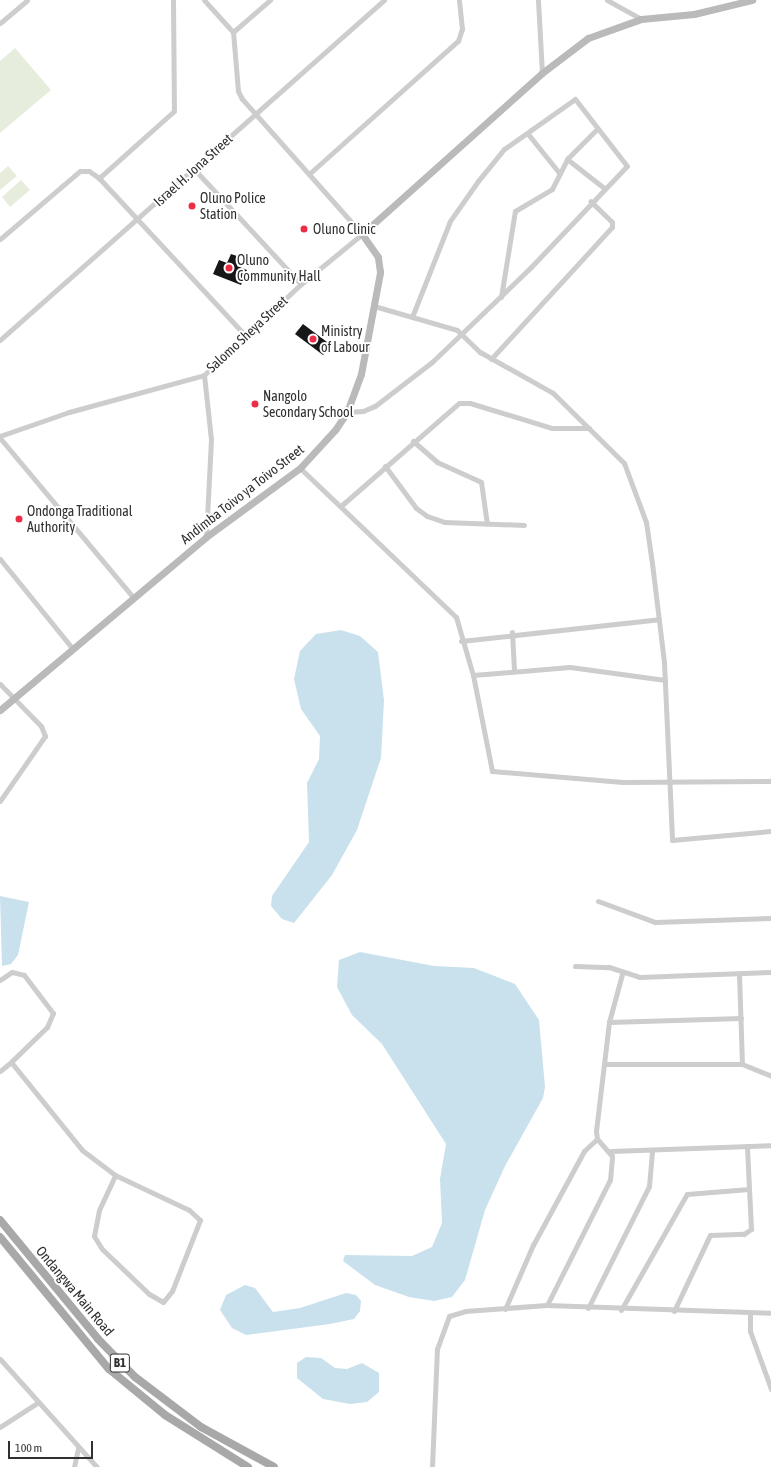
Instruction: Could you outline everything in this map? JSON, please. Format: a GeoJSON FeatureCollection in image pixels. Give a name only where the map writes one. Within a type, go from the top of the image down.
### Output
{"type":"FeatureCollection","features":[{"type":"Feature","properties":{"kind":"main road","name":"Ondangwa Main Road"},"geometry":{"type":"LineString","coordinates":[[0,1220],[98,1339],[135,1377],[201,1427],[274,1467]]}},
{"type":"Feature","properties":{"kind":"main road","name":"Ondangwa Main Road"},"geometry":{"type":"LineString","coordinates":[[0,1237],[86,1345],[128,1386],[198,1438],[248,1467]]}},
{"type":"Feature","properties":{"kind":"main road"},"geometry":{"type":"LineString","coordinates":[[128,1386],[135,1377]]}},
{"type":"Feature","properties":{"kind":"street"},"geometry":{"type":"LineString","coordinates":[[0,23],[27,0]]}},
{"type":"Feature","properties":{"kind":"street"},"geometry":{"type":"LineString","coordinates":[[99,178],[174,111],[173,0]]}},
{"type":"Feature","properties":{"kind":"street"},"geometry":{"type":"LineString","coordinates":[[204,0],[233,32],[238,91],[256,115],[362,234],[542,73],[600,32],[641,19],[694,14],[752,0]]}},
{"type":"Feature","properties":{"kind":"street"},"geometry":{"type":"LineString","coordinates":[[233,32],[270,0]]}},
{"type":"Feature","properties":{"kind":"street","name":"Israel H. Jona Street"},"geometry":{"type":"LineString","coordinates":[[0,340],[256,115],[384,0]]}},
{"type":"Feature","properties":{"kind":"street"},"geometry":{"type":"LineString","coordinates":[[309,174],[458,41],[462,29],[459,0]]}},
{"type":"Feature","properties":{"kind":"street"},"geometry":{"type":"LineString","coordinates":[[538,0],[542,73]]}},
{"type":"Feature","properties":{"kind":"street"},"geometry":{"type":"LineString","coordinates":[[607,0],[641,19]]}},
{"type":"Feature","properties":{"kind":"street"},"geometry":{"type":"LineString","coordinates":[[347,412],[375,406],[462,334],[501,297],[590,201],[627,166],[575,100],[528,134],[504,149],[455,213],[412,317]]}},
{"type":"Feature","properties":{"kind":"street"},"geometry":{"type":"LineString","coordinates":[[501,297],[513,215],[518,208],[552,189],[567,159],[597,129]]}},
{"type":"Feature","properties":{"kind":"street"},"geometry":{"type":"LineString","coordinates":[[528,134],[560,174]]}},
{"type":"Feature","properties":{"kind":"street"},"geometry":{"type":"LineString","coordinates":[[567,159],[604,188]]}},
{"type":"Feature","properties":{"kind":"street"},"geometry":{"type":"LineString","coordinates":[[194,169],[301,284]]}},
{"type":"Feature","properties":{"kind":"street"},"geometry":{"type":"LineString","coordinates":[[0,239],[80,171],[89,171],[99,178],[246,336]]}},
{"type":"Feature","properties":{"kind":"street"},"geometry":{"type":"LineString","coordinates":[[491,359],[612,227],[612,222],[590,201]]}},
{"type":"Feature","properties":{"kind":"street","name":"Salomo Sheya Street"},"geometry":{"type":"LineString","coordinates":[[0,437],[82,408],[204,375],[301,284],[362,234]]}},
{"type":"Feature","properties":{"kind":"street","name":"Andimba Toivo ya Toivo Street"},"geometry":{"type":"LineString","coordinates":[[0,710],[206,537],[300,468],[318,451],[347,412],[361,374],[374,306],[380,263],[362,234]]}},
{"type":"Feature","properties":{"kind":"street"},"geometry":{"type":"LineString","coordinates":[[374,306],[451,328],[462,334],[491,359],[546,387],[624,463],[642,509],[659,619],[665,680],[668,822],[675,842],[771,831]]}},
{"type":"Feature","properties":{"kind":"street"},"geometry":{"type":"LineString","coordinates":[[204,375],[211,439],[206,537]]}},
{"type":"Feature","properties":{"kind":"street"},"geometry":{"type":"LineString","coordinates":[[342,505],[413,441],[464,402],[552,428],[589,428]]}},
{"type":"Feature","properties":{"kind":"street"},"geometry":{"type":"LineString","coordinates":[[0,437],[134,598]]}},
{"type":"Feature","properties":{"kind":"street"},"geometry":{"type":"LineString","coordinates":[[413,441],[437,462],[481,482],[487,524]]}},
{"type":"Feature","properties":{"kind":"street"},"geometry":{"type":"LineString","coordinates":[[385,466],[416,508],[427,516],[444,522],[524,525]]}},
{"type":"Feature","properties":{"kind":"street"},"geometry":{"type":"LineString","coordinates":[[300,468],[342,505],[452,612],[473,675],[492,771],[667,783],[771,781]]}},
{"type":"Feature","properties":{"kind":"street"},"geometry":{"type":"LineString","coordinates":[[0,559],[73,649]]}},
{"type":"Feature","properties":{"kind":"street"},"geometry":{"type":"LineString","coordinates":[[461,641],[512,632],[659,619]]}},
{"type":"Feature","properties":{"kind":"street"},"geometry":{"type":"LineString","coordinates":[[512,632],[514,670]]}},
{"type":"Feature","properties":{"kind":"street"},"geometry":{"type":"LineString","coordinates":[[473,675],[570,666],[665,680]]}},
{"type":"Feature","properties":{"kind":"street"},"geometry":{"type":"LineString","coordinates":[[0,684],[41,726],[45,736],[28,766],[0,801]]}},
{"type":"Feature","properties":{"kind":"street"},"geometry":{"type":"LineString","coordinates":[[598,902],[655,922],[771,918]]}},
{"type":"Feature","properties":{"kind":"street"},"geometry":{"type":"LineString","coordinates":[[575,966],[593,964],[622,974],[684,978],[771,972]]}},
{"type":"Feature","properties":{"kind":"street"},"geometry":{"type":"LineString","coordinates":[[0,980],[12,972],[24,975],[54,1017],[11,1062],[0,1071]]}},
{"type":"Feature","properties":{"kind":"street"},"geometry":{"type":"LineString","coordinates":[[505,1309],[533,1245],[584,1151],[597,1139],[606,1064],[609,1022],[622,974]]}},
{"type":"Feature","properties":{"kind":"street"},"geometry":{"type":"LineString","coordinates":[[739,974],[742,1064]]}},
{"type":"Feature","properties":{"kind":"street"},"geometry":{"type":"LineString","coordinates":[[609,1022],[741,1018]]}},
{"type":"Feature","properties":{"kind":"street"},"geometry":{"type":"LineString","coordinates":[[11,1062],[82,1150],[116,1175],[189,1210],[200,1220],[172,1291],[163,1302],[149,1294],[102,1249],[94,1236],[99,1210],[116,1175]]}},
{"type":"Feature","properties":{"kind":"street"},"geometry":{"type":"LineString","coordinates":[[606,1064],[742,1064],[771,1076]]}},
{"type":"Feature","properties":{"kind":"street"},"geometry":{"type":"LineString","coordinates":[[597,1139],[611,1152],[771,1145]]}},
{"type":"Feature","properties":{"kind":"street"},"geometry":{"type":"LineString","coordinates":[[674,1311],[710,1235],[744,1234],[751,1229],[747,1146]]}},
{"type":"Feature","properties":{"kind":"street"},"geometry":{"type":"LineString","coordinates":[[588,1308],[649,1186],[652,1151]]}},
{"type":"Feature","properties":{"kind":"street"},"geometry":{"type":"LineString","coordinates":[[547,1305],[608,1185],[611,1152]]}},
{"type":"Feature","properties":{"kind":"street"},"geometry":{"type":"LineString","coordinates":[[621,1310],[687,1194],[749,1189]]}},
{"type":"Feature","properties":{"kind":"street"},"geometry":{"type":"LineString","coordinates":[[432,1467],[437,1349],[444,1326],[449,1316],[457,1313],[547,1305],[621,1310],[750,1314],[771,1313]]}},
{"type":"Feature","properties":{"kind":"street"},"geometry":{"type":"LineString","coordinates":[[750,1314],[750,1331],[771,1389]]}},
{"type":"Feature","properties":{"kind":"street"},"geometry":{"type":"LineString","coordinates":[[0,1359],[37,1403],[78,1448],[98,1467]]}},
{"type":"Feature","properties":{"kind":"street"},"geometry":{"type":"LineString","coordinates":[[0,1427],[37,1403]]}},
{"type":"Feature","properties":{"kind":"street"},"geometry":{"type":"LineString","coordinates":[[74,1467],[78,1448]]}},
{"type":"Feature","properties":{"kind":"green space"},"geometry":{"type":"Polygon","coordinates":[[[15,48],[51,90],[0,133],[0,61],[15,48]]]}},
{"type":"Feature","properties":{"kind":"green space"},"geometry":{"type":"Polygon","coordinates":[[[8,166],[17,176],[0,190],[0,173],[8,166]]]}},
{"type":"Feature","properties":{"kind":"green space"},"geometry":{"type":"Polygon","coordinates":[[[21,180],[30,190],[10,207],[2,197],[21,180]]]}},
{"type":"Feature","properties":{"kind":"water"},"geometry":{"type":"Polygon","coordinates":[[[341,630],[360,636],[378,652],[384,700],[381,758],[357,830],[332,875],[294,923],[282,919],[271,906],[272,896],[309,842],[307,783],[319,759],[320,736],[301,709],[294,679],[300,651],[316,634],[341,630]]]}},
{"type":"Feature","properties":{"kind":"water"},"geometry":{"type":"Polygon","coordinates":[[[0,896],[29,902],[18,955],[11,964],[2,966],[0,896]]]}},
{"type":"Feature","properties":{"kind":"water"},"geometry":{"type":"Polygon","coordinates":[[[360,952],[434,966],[474,968],[515,984],[539,1020],[545,1087],[543,1098],[505,1166],[485,1210],[465,1280],[452,1297],[434,1301],[409,1297],[375,1285],[343,1261],[345,1255],[412,1256],[432,1247],[442,1223],[440,1179],[446,1144],[382,1044],[352,1015],[337,987],[339,960],[360,952]]]}},
{"type":"Feature","properties":{"kind":"water"},"geometry":{"type":"Polygon","coordinates":[[[245,1285],[255,1288],[273,1312],[300,1308],[346,1293],[356,1295],[361,1301],[360,1311],[354,1319],[330,1324],[246,1335],[232,1328],[220,1310],[226,1295],[245,1285]]]}},
{"type":"Feature","properties":{"kind":"water"},"geometry":{"type":"Polygon","coordinates":[[[306,1357],[321,1358],[335,1368],[347,1369],[362,1363],[379,1373],[379,1392],[367,1402],[350,1404],[323,1399],[297,1378],[297,1363],[306,1357]]]}},
{"type":"Feature","properties":{"kind":"building","name":"Oluno Community Hall"},"geometry":{"type":"Polygon","coordinates":[[[231,254],[240,257],[237,266],[247,270],[241,285],[213,274],[219,260],[227,263],[231,254]]]}},
{"type":"Feature","properties":{"kind":"building","name":"Ministry of Labour"},"geometry":{"type":"Polygon","coordinates":[[[303,324],[331,345],[323,355],[295,334],[303,324]]]}},
{"type":"Feature","properties":{"kind":"place","name":"Oluno Police Station"},"geometry":{"type":"Point","coordinates":[192,206]}},
{"type":"Feature","properties":{"kind":"place","name":"Oluno Clinic"},"geometry":{"type":"Point","coordinates":[304,229]}},
{"type":"Feature","properties":{"kind":"place","name":"Oluno Community Hall"},"geometry":{"type":"Point","coordinates":[229,268]}},
{"type":"Feature","properties":{"kind":"place","name":"Ministry of Labour"},"geometry":{"type":"Point","coordinates":[313,339]}},
{"type":"Feature","properties":{"kind":"place","name":"Nangolo Secondary School"},"geometry":{"type":"Point","coordinates":[255,404]}},
{"type":"Feature","properties":{"kind":"place","name":"Ondonga Traditional Authority"},"geometry":{"type":"Point","coordinates":[19,519]}}]}
